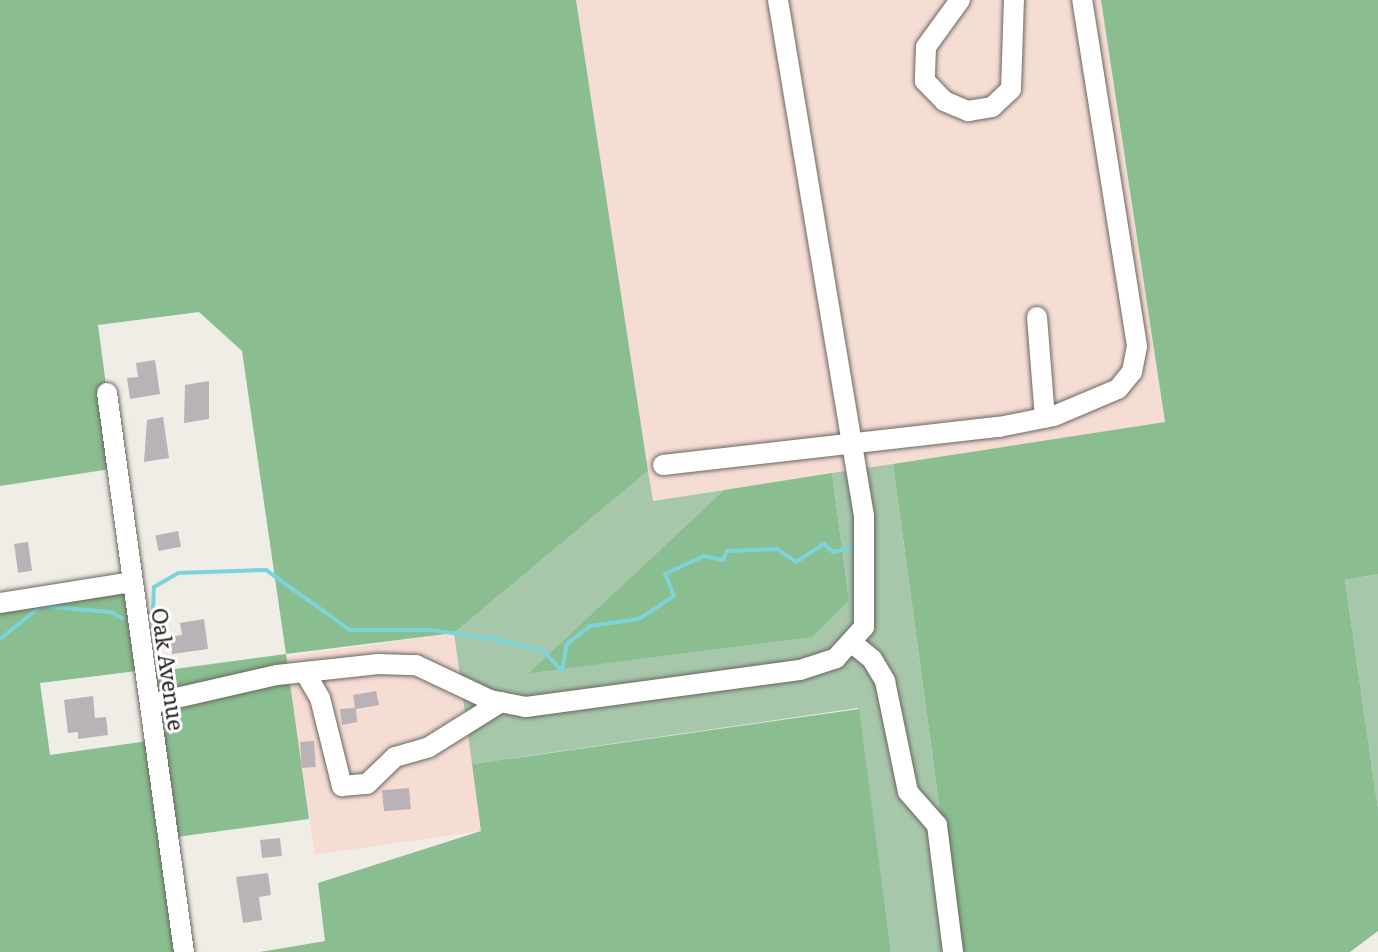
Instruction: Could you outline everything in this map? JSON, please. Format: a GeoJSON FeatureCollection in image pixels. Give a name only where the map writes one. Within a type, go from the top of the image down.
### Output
{"type":"FeatureCollection","features":[{"type":"Feature","properties":{"kind":"street"},"geometry":{"type":"LineString","coordinates":[[150,704],[277,675],[416,665],[501,702],[526,707],[800,670],[836,658],[851,642],[864,627],[868,578],[850,444],[778,0]]}},
{"type":"Feature","properties":{"kind":"street"},"geometry":{"type":"LineString","coordinates":[[960,0],[926,47],[925,81],[944,101],[968,111],[992,107],[1011,89],[1014,0]]}},
{"type":"Feature","properties":{"kind":"street"},"geometry":{"type":"LineString","coordinates":[[663,465],[1045,418],[1118,389],[1132,372],[1137,346],[1082,0]]}},
{"type":"Feature","properties":{"kind":"street"},"geometry":{"type":"LineString","coordinates":[[1037,317],[1045,418]]}},
{"type":"Feature","properties":{"kind":"street","name":"Oak Avenue"},"geometry":{"type":"LineString","coordinates":[[107,393],[184,952]]}},
{"type":"Feature","properties":{"kind":"street"},"geometry":{"type":"LineString","coordinates":[[0,603],[132,582]]}},
{"type":"Feature","properties":{"kind":"street"},"geometry":{"type":"LineString","coordinates":[[851,642],[872,659],[885,681],[908,792],[937,825],[953,952]]}},
{"type":"Feature","properties":{"kind":"street"},"geometry":{"type":"LineString","coordinates":[[306,674],[320,698],[342,786],[367,784],[395,757],[429,747],[501,702]]}},
{"type":"Feature","properties":{"kind":"shaded area"},"geometry":{"type":"Polygon","coordinates":[[[576,0],[1101,0],[1165,423],[652,501],[576,0]]]}},
{"type":"Feature","properties":{"kind":"shaded area"},"geometry":{"type":"Polygon","coordinates":[[[454,633],[482,831],[314,855],[287,657],[454,633]]]}},
{"type":"Feature","properties":{"kind":"green space"},"geometry":{"type":"Polygon","coordinates":[[[0,0],[576,0],[648,471],[454,633],[286,654],[242,351],[199,312],[98,325],[117,468],[0,486],[0,0]]]}},
{"type":"Feature","properties":{"kind":"green space"},"geometry":{"type":"Polygon","coordinates":[[[1101,0],[1378,0],[1378,574],[1345,580],[1378,809],[1378,931],[1350,952],[959,952],[893,464],[1165,422],[1101,0]]]}},
{"type":"Feature","properties":{"kind":"green space"},"geometry":{"type":"Polygon","coordinates":[[[893,464],[959,952],[891,952],[858,708],[472,764],[454,633],[648,471],[653,501],[724,490],[531,672],[849,600],[832,473],[893,464]]]}},
{"type":"Feature","properties":{"kind":"green space"},"geometry":{"type":"Polygon","coordinates":[[[832,473],[849,600],[812,637],[529,673],[724,490],[832,473]]]}},
{"type":"Feature","properties":{"kind":"green space"},"geometry":{"type":"Polygon","coordinates":[[[1378,574],[1378,809],[1345,580],[1378,574]]]}},
{"type":"Feature","properties":{"kind":"green space"},"geometry":{"type":"Polygon","coordinates":[[[132,582],[145,670],[40,683],[50,755],[155,740],[145,673],[286,654],[309,819],[169,838],[184,952],[0,952],[0,603],[132,582]]]}},
{"type":"Feature","properties":{"kind":"green space"},"geometry":{"type":"Polygon","coordinates":[[[859,709],[891,952],[260,952],[325,941],[318,883],[481,831],[472,764],[859,709]]]}},
{"type":"Feature","properties":{"kind":"building"},"geometry":{"type":"Polygon","coordinates":[[[155,360],[160,394],[130,399],[127,378],[138,377],[136,363],[155,360]]]}},
{"type":"Feature","properties":{"kind":"building"},"geometry":{"type":"Polygon","coordinates":[[[209,381],[209,419],[184,423],[185,385],[209,381]]]}},
{"type":"Feature","properties":{"kind":"building"},"geometry":{"type":"Polygon","coordinates":[[[163,417],[169,458],[144,462],[147,420],[163,417]]]}},
{"type":"Feature","properties":{"kind":"building"},"geometry":{"type":"Polygon","coordinates":[[[178,531],[181,547],[158,551],[155,535],[178,531]]]}},
{"type":"Feature","properties":{"kind":"building"},"geometry":{"type":"Polygon","coordinates":[[[28,542],[32,571],[18,573],[14,544],[28,542]]]}},
{"type":"Feature","properties":{"kind":"building"},"geometry":{"type":"Polygon","coordinates":[[[204,619],[208,649],[172,654],[170,637],[182,635],[180,623],[204,619]]]}},
{"type":"Feature","properties":{"kind":"building"},"geometry":{"type":"Polygon","coordinates":[[[376,691],[379,705],[356,709],[357,722],[342,725],[340,709],[355,708],[353,695],[376,691]]]}},
{"type":"Feature","properties":{"kind":"building"},"geometry":{"type":"Polygon","coordinates":[[[93,696],[95,718],[106,717],[108,735],[78,739],[78,732],[68,733],[64,700],[93,696]]]}},
{"type":"Feature","properties":{"kind":"building"},"geometry":{"type":"Polygon","coordinates":[[[314,741],[316,767],[302,768],[300,742],[314,741]]]}},
{"type":"Feature","properties":{"kind":"building"},"geometry":{"type":"Polygon","coordinates":[[[409,788],[411,809],[384,811],[382,790],[409,788]]]}},
{"type":"Feature","properties":{"kind":"building"},"geometry":{"type":"Polygon","coordinates":[[[280,838],[282,856],[262,858],[260,840],[280,838]]]}},
{"type":"Feature","properties":{"kind":"building"},"geometry":{"type":"Polygon","coordinates":[[[268,873],[271,895],[259,897],[262,920],[243,923],[236,877],[268,873]]]}},
{"type":"Feature","properties":{"kind":"waterway"},"geometry":{"type":"LineString","coordinates":[[146,614],[153,612],[154,587],[178,573],[266,570],[350,630],[431,630],[488,638],[542,650],[562,671],[567,644],[590,626],[639,619],[674,596],[665,574],[704,556],[723,560],[727,551],[777,549],[796,562],[824,544],[833,552],[852,548]]}},
{"type":"Feature","properties":{"kind":"waterway"},"geometry":{"type":"LineString","coordinates":[[0,639],[41,606],[111,612],[122,618]]}}]}
